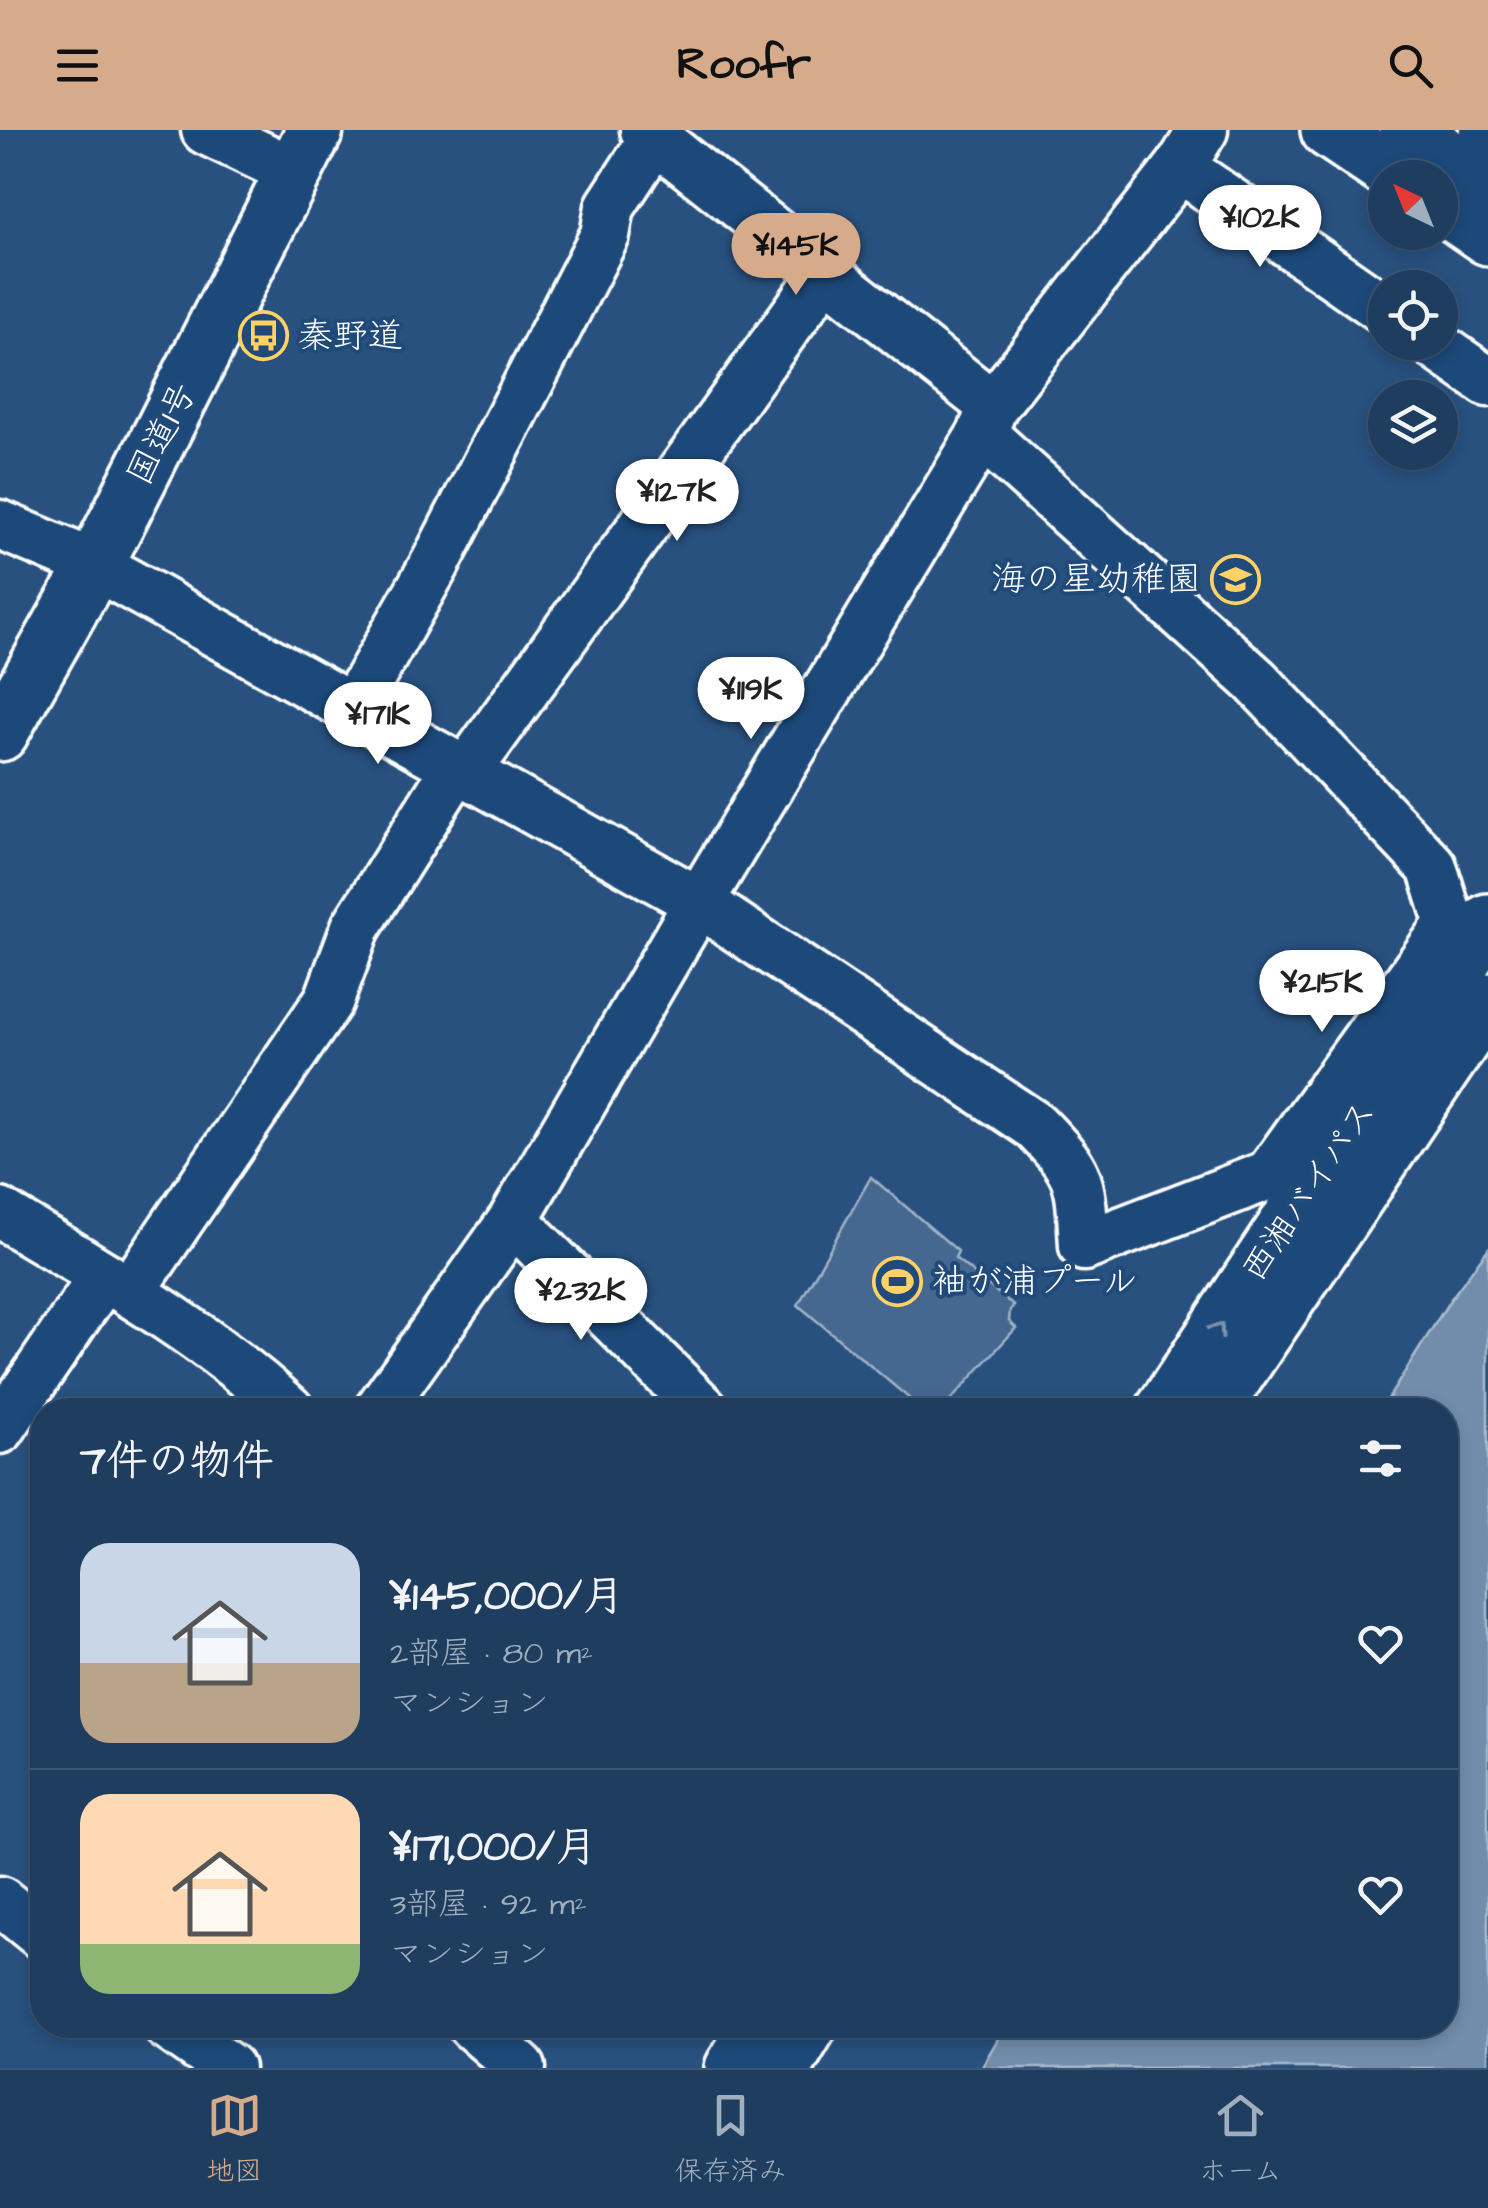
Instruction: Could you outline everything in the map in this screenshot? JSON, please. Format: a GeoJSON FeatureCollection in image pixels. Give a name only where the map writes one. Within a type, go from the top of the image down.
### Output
{"type":"FeatureCollection","features":[{"type":"Feature","properties":{"kind":"highway"},"geometry":{"type":"LineString","coordinates":[[1330,130],[1374,160]]}},
{"type":"Feature","properties":{"kind":"highway"},"geometry":{"type":"LineString","coordinates":[[1407,130],[1488,183]]}},
{"type":"Feature","properties":{"kind":"highway","name":"国道1号"},"geometry":{"type":"LineString","coordinates":[[0,733],[94,564],[304,151]]}},
{"type":"Feature","properties":{"kind":"highway"},"geometry":{"type":"LineString","coordinates":[[1458,216],[1488,236]]}},
{"type":"Feature","properties":{"kind":"highway","name":"西湘バイパス"},"geometry":{"type":"LineString","coordinates":[[1174,1398],[1443,1066],[1481,930]]}},
{"type":"Feature","properties":{"kind":"highway","name":"西湘バイパス"},"geometry":{"type":"LineString","coordinates":[[1220,1398],[1488,1001]]}},
{"type":"Feature","properties":{"kind":"highway"},"geometry":{"type":"LineString","coordinates":[[1228,1398],[1443,1066]]}},
{"type":"Feature","properties":{"kind":"highway"},"geometry":{"type":"LineString","coordinates":[[733,2068],[751,2038]]}},
{"type":"Feature","properties":{"kind":"highway"},"geometry":{"type":"LineString","coordinates":[[783,2068],[801,2038]]}},
{"type":"Feature","properties":{"kind":"street"},"geometry":{"type":"LineString","coordinates":[[206,130],[304,151]]}},
{"type":"Feature","properties":{"kind":"street"},"geometry":{"type":"LineString","coordinates":[[0,525],[94,564],[699,902],[1035,1126],[1071,1163],[1081,1190],[1084,1246],[1270,1175],[1450,924],[1432,868],[1256,681],[988,420],[826,272],[654,133],[610,207],[605,235],[435,564],[352,708]]}},
{"type":"Feature","properties":{"kind":"street"},"geometry":{"type":"LineString","coordinates":[[386,1398],[512,1220],[988,420],[1195,140],[1368,295]]}},
{"type":"Feature","properties":{"kind":"street"},"geometry":{"type":"LineString","coordinates":[[0,1429],[117,1284],[329,1000],[356,927],[461,769],[826,272]]}},
{"type":"Feature","properties":{"kind":"street"},"geometry":{"type":"LineString","coordinates":[[1457,360],[1488,382]]}},
{"type":"Feature","properties":{"kind":"street"},"geometry":{"type":"LineString","coordinates":[[0,1213],[235,1362],[276,1398]]}},
{"type":"Feature","properties":{"kind":"street"},"geometry":{"type":"LineString","coordinates":[[512,1220],[692,1398]]}},
{"type":"Feature","properties":{"kind":"street"},"geometry":{"type":"LineString","coordinates":[[0,1901],[30,1925]]}},
{"type":"Feature","properties":{"kind":"street"},"geometry":{"type":"LineString","coordinates":[[186,2038],[229,2068]]}},
{"type":"Feature","properties":{"kind":"street"},"geometry":{"type":"LineString","coordinates":[[487,2038],[522,2068]]}},
{"type":"Feature","properties":{"kind":"shaded area","name":"袖が浦プール"},"geometry":{"type":"Polygon","coordinates":[[[871,1177],[958,1251],[955,1258],[1014,1306],[1009,1321],[1016,1328],[953,1398],[909,1398],[798,1305],[871,1177]]]}},
{"type":"Feature","properties":{"kind":"shaded area"},"geometry":{"type":"Polygon","coordinates":[[[1488,1249],[1488,2068],[981,2068],[998,2038],[1458,2038],[1458,1398],[1389,1398],[1450,1300],[1488,1249]]]}},
{"type":"Feature","properties":{"kind":"place","name":"秦野道"},"geometry":{"type":"Point","coordinates":[263,336]}},
{"type":"Feature","properties":{"kind":"place","name":"海の星幼稚園"},"geometry":{"type":"Point","coordinates":[1236,579]}},
{"type":"Feature","properties":{"kind":"place","name":"袖が浦プール"},"geometry":{"type":"Point","coordinates":[897,1281]}}]}
